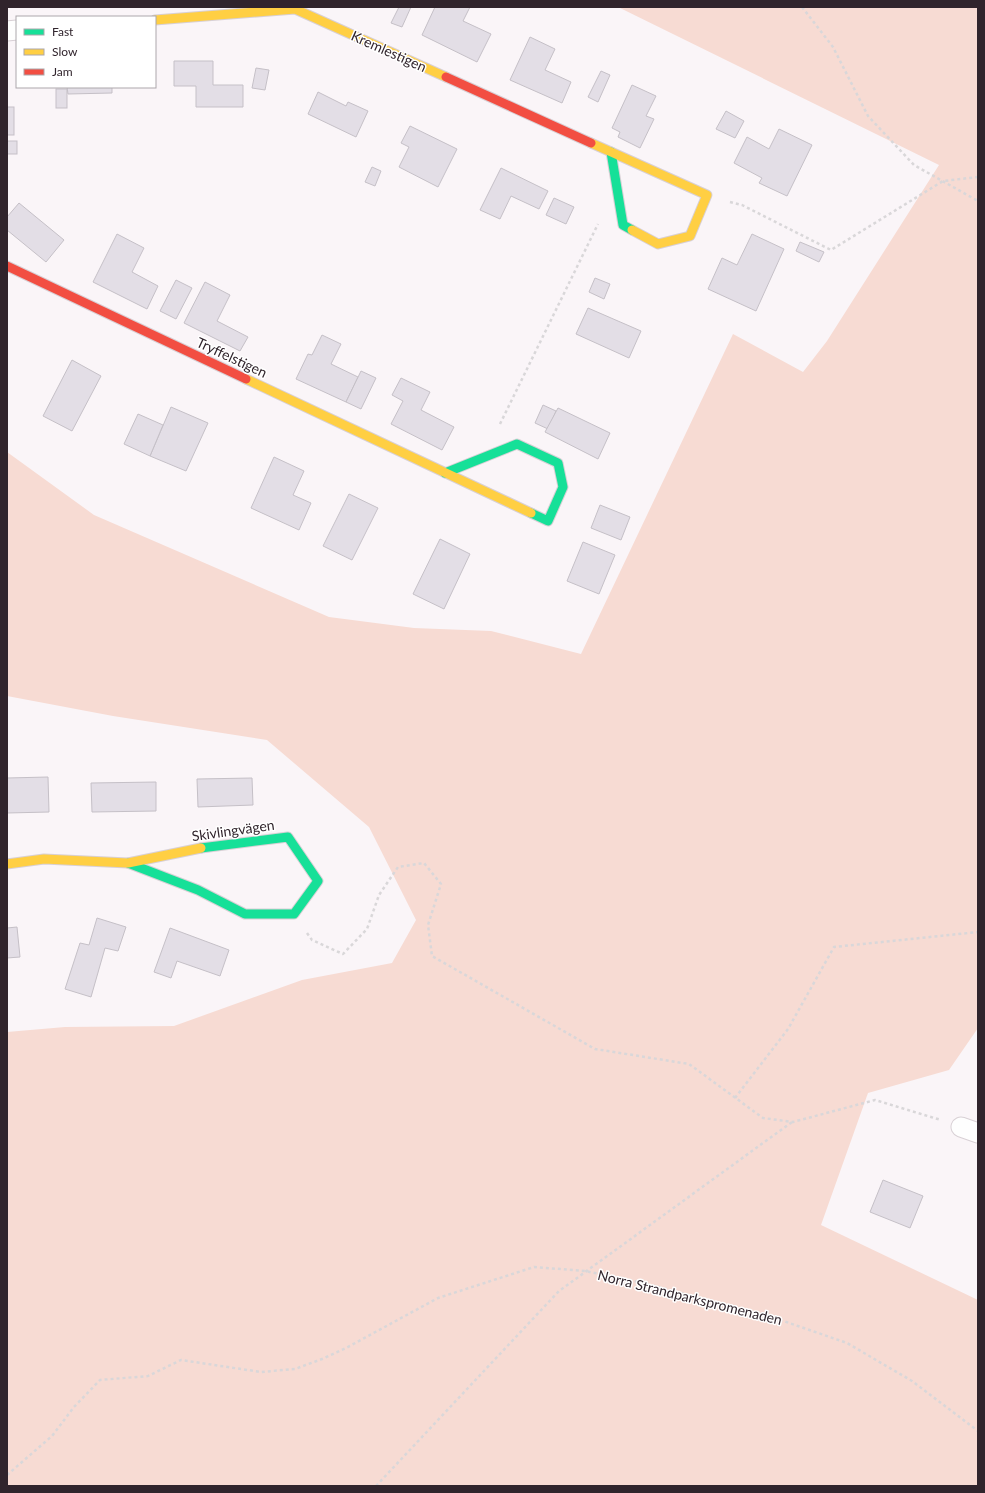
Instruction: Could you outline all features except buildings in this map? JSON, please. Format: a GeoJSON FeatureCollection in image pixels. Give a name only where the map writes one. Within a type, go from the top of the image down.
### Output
{"type":"FeatureCollection","features":[{"type":"Feature","properties":{"kind":"street","name":"Kremlestigen"},"geometry":{"type":"LineString","coordinates":[[156,20],[295,9],[707,196]]}},
{"type":"Feature","properties":{"kind":"street"},"geometry":{"type":"LineString","coordinates":[[611,152],[623,225],[658,244],[690,236],[707,196]]}},
{"type":"Feature","properties":{"kind":"street","name":"Tryffelstigen"},"geometry":{"type":"LineString","coordinates":[[7,266],[445,473],[548,521],[563,487],[558,463],[517,444],[445,473]]}},
{"type":"Feature","properties":{"kind":"street","name":"Skivlingvägen"},"geometry":{"type":"LineString","coordinates":[[7,864],[44,859],[128,863],[209,846],[288,837],[318,881],[294,914],[244,914],[198,890],[128,863]]}},
{"type":"Feature","properties":{"kind":"path"},"geometry":{"type":"LineString","coordinates":[[802,7],[833,47],[868,116],[914,165],[978,201]]}},
{"type":"Feature","properties":{"kind":"path"},"geometry":{"type":"LineString","coordinates":[[707,196],[742,205],[831,250],[943,181],[978,177]]}},
{"type":"Feature","properties":{"kind":"path"},"geometry":{"type":"LineString","coordinates":[[484,457],[599,221]]}},
{"type":"Feature","properties":{"kind":"path"},"geometry":{"type":"LineString","coordinates":[[294,914],[312,940],[343,954],[367,930],[379,895],[398,867],[424,863],[441,884],[428,925],[432,956],[595,1049],[689,1064],[762,1118],[793,1122]]}},
{"type":"Feature","properties":{"kind":"path"},"geometry":{"type":"LineString","coordinates":[[735,1098],[788,1029],[834,947],[978,932]]}},
{"type":"Feature","properties":{"kind":"path"},"geometry":{"type":"LineString","coordinates":[[376,1486],[558,1291],[793,1122],[875,1100],[969,1130]]}},
{"type":"Feature","properties":{"kind":"path","name":"Norra Strandparkspromenaden"},"geometry":{"type":"LineString","coordinates":[[7,1475],[52,1436],[74,1407],[100,1380],[148,1376],[181,1360],[261,1372],[295,1369],[346,1348],[438,1298],[534,1267],[585,1271],[643,1283],[772,1317],[847,1343],[912,1381],[978,1431]]}},
{"type":"Feature","properties":{"kind":"shaded area"},"geometry":{"type":"Polygon","coordinates":[[[618,7],[978,7],[978,1028],[949,1070],[868,1093],[821,1225],[978,1300],[978,1486],[7,1486],[7,1032],[65,1027],[174,1026],[302,980],[392,963],[416,920],[369,827],[267,740],[113,716],[7,696],[7,452],[94,515],[329,617],[414,628],[491,631],[581,654],[733,334],[803,372],[827,341],[939,165],[618,7]]]}},
{"type":"Feature","properties":{"kind":"traffic: fast"},"geometry":{"type":"LineString","coordinates":[[611,152],[623,225],[632,230]]}},
{"type":"Feature","properties":{"kind":"traffic: fast"},"geometry":{"type":"LineString","coordinates":[[445,473],[517,444],[558,463],[563,487],[548,521],[531,513]]}},
{"type":"Feature","properties":{"kind":"traffic: fast"},"geometry":{"type":"LineString","coordinates":[[128,863],[198,890],[245,914],[294,914],[318,881],[288,837],[201,848]]}},
{"type":"Feature","properties":{"kind":"traffic: slow"},"geometry":{"type":"LineString","coordinates":[[156,20],[295,9],[446,77]]}},
{"type":"Feature","properties":{"kind":"traffic: slow"},"geometry":{"type":"LineString","coordinates":[[591,143],[707,195],[690,236],[658,244],[632,230]]}},
{"type":"Feature","properties":{"kind":"traffic: slow"},"geometry":{"type":"LineString","coordinates":[[246,379],[531,513]]}},
{"type":"Feature","properties":{"kind":"traffic: slow"},"geometry":{"type":"LineString","coordinates":[[7,864],[44,859],[128,863],[201,848]]}},
{"type":"Feature","properties":{"kind":"traffic: jam"},"geometry":{"type":"LineString","coordinates":[[446,77],[591,143]]}},
{"type":"Feature","properties":{"kind":"traffic: jam"},"geometry":{"type":"LineString","coordinates":[[7,266],[246,379]]}}]}
